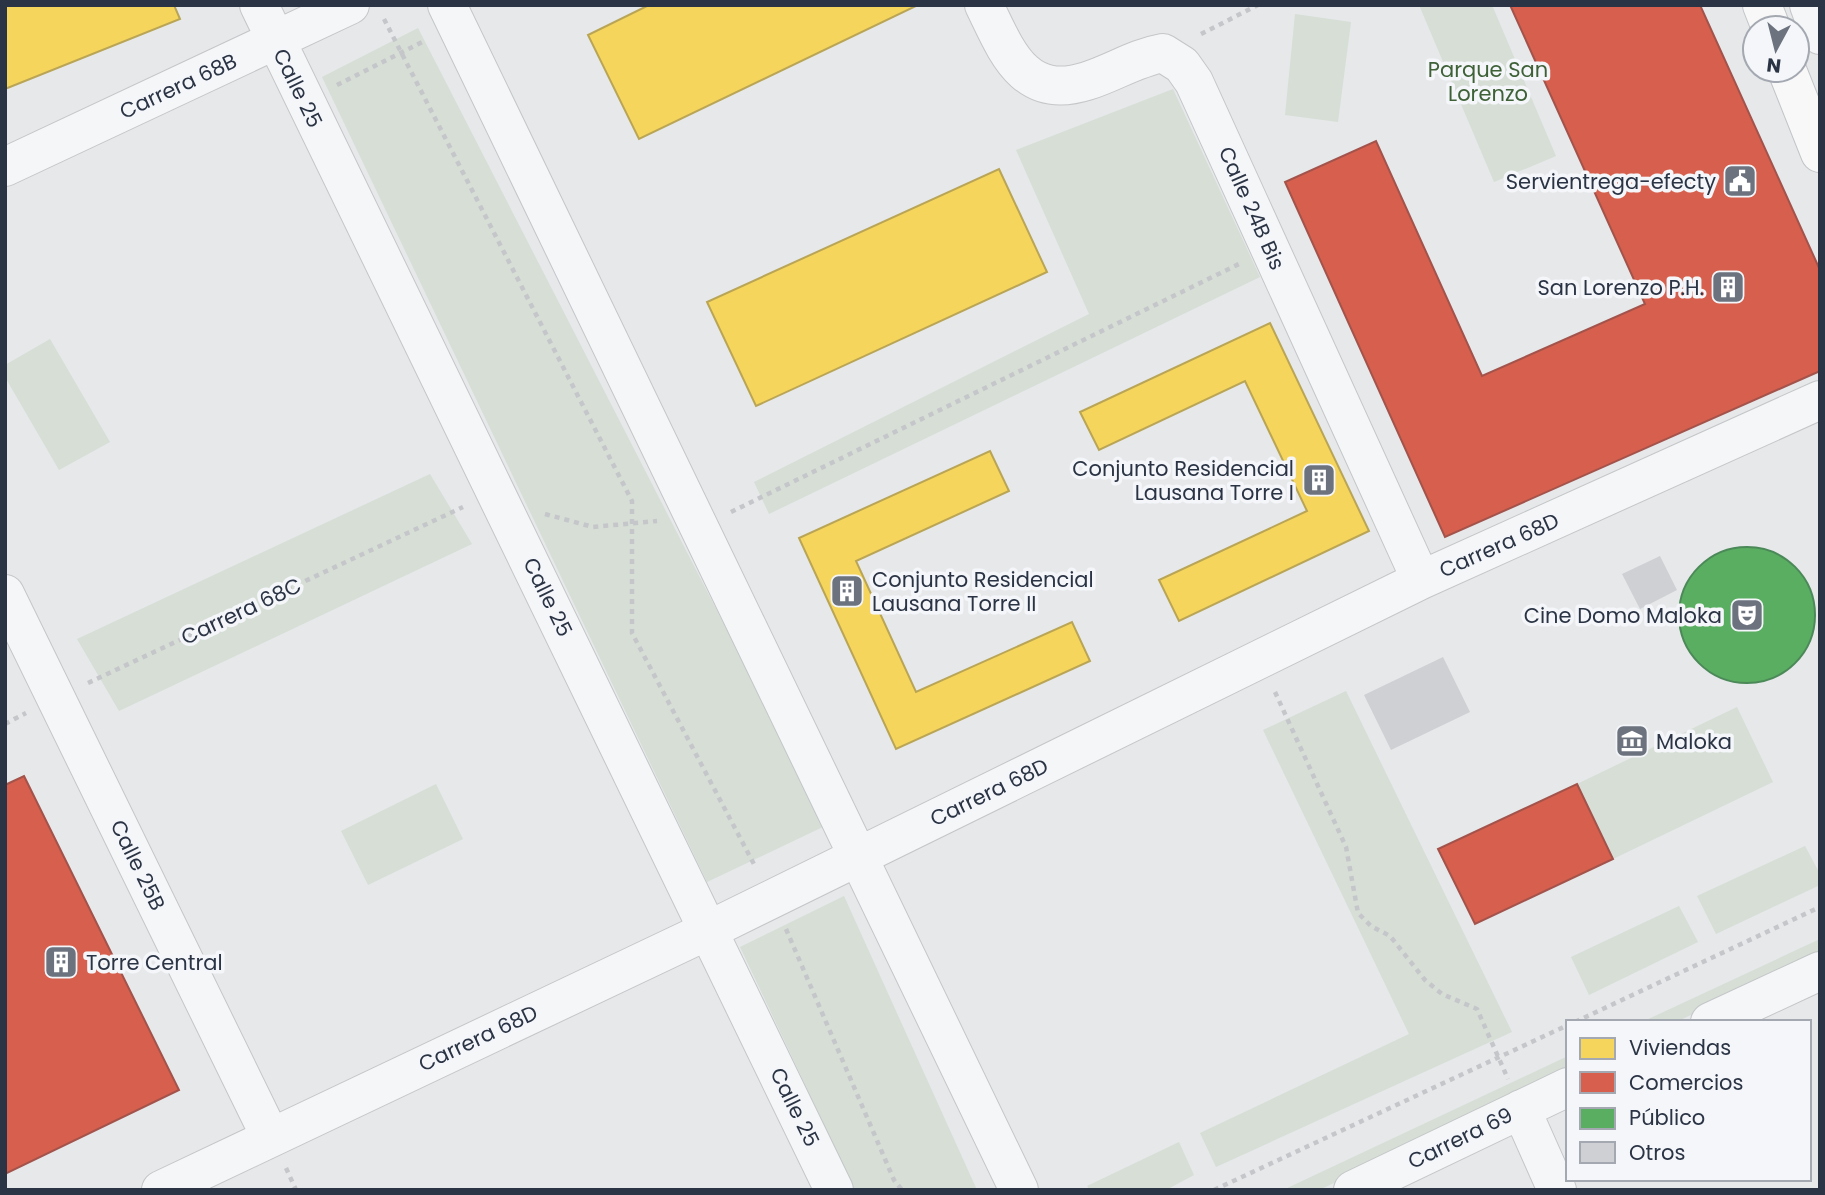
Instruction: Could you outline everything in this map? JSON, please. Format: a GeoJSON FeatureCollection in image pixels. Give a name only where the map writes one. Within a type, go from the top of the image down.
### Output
{"type":"FeatureCollection","features":[{"type":"Feature","properties":{"kind":"main road"},"geometry":{"type":"LineString","coordinates":[[1793,84],[1820,153]]}},
{"type":"Feature","properties":{"kind":"street","name":"Calle 25"},"geometry":{"type":"LineString","coordinates":[[259,5],[488,499],[710,929],[834,1190]]}},
{"type":"Feature","properties":{"kind":"street"},"geometry":{"type":"LineString","coordinates":[[984,5],[1007,51],[1026,76],[1046,86],[1086,81],[1145,56],[1163,53]]}},
{"type":"Feature","properties":{"kind":"street"},"geometry":{"type":"LineString","coordinates":[[1809,5],[1820,35]]}},
{"type":"Feature","properties":{"kind":"street","name":"Carrera 68B"},"geometry":{"type":"LineString","coordinates":[[5,167],[275,41],[366,11]]}},
{"type":"Feature","properties":{"kind":"street"},"geometry":{"type":"LineString","coordinates":[[452,15],[1019,1190]]}},
{"type":"Feature","properties":{"kind":"street","name":"Calle 24B Bis"},"geometry":{"type":"LineString","coordinates":[[1163,53],[1182,65],[1194,82],[1421,580]]}},
{"type":"Feature","properties":{"kind":"street","name":"Carrera 68D"},"geometry":{"type":"LineString","coordinates":[[161,1190],[773,899],[1421,580],[1820,400]]}},
{"type":"Feature","properties":{"kind":"street","name":"Calle 25B"},"geometry":{"type":"LineString","coordinates":[[5,594],[270,1136]]}},
{"type":"Feature","properties":{"kind":"street"},"geometry":{"type":"LineString","coordinates":[[1714,1020],[1820,971]]}},
{"type":"Feature","properties":{"kind":"street","name":"Carrera 69"},"geometry":{"type":"LineString","coordinates":[[1353,1190],[1566,1088]]}},
{"type":"Feature","properties":{"kind":"street"},"geometry":{"type":"LineString","coordinates":[[1521,1109],[1557,1190]]}},
{"type":"Feature","properties":{"kind":"path"},"geometry":{"type":"LineString","coordinates":[[1163,53],[1258,5]]}},
{"type":"Feature","properties":{"kind":"path"},"geometry":{"type":"LineString","coordinates":[[366,11],[399,53],[508,257],[632,501],[632,633],[773,899],[894,1180],[902,1190]]}},
{"type":"Feature","properties":{"kind":"path"},"geometry":{"type":"LineString","coordinates":[[305,102],[399,53],[452,15]]}},
{"type":"Feature","properties":{"kind":"path"},"geometry":{"type":"LineString","coordinates":[[488,499],[516,496],[541,513],[593,527],[632,522],[677,521],[699,528],[1270,249]]}},
{"type":"Feature","properties":{"kind":"path","name":"Carrera 68C"},"geometry":{"type":"LineString","coordinates":[[5,724],[488,499]]}},
{"type":"Feature","properties":{"kind":"path"},"geometry":{"type":"LineString","coordinates":[[1261,659],[1346,847],[1358,913],[1371,926],[1390,936],[1425,980],[1442,994],[1477,1009],[1521,1109]]}},
{"type":"Feature","properties":{"kind":"path"},"geometry":{"type":"LineString","coordinates":[[1579,1020],[1820,907]]}},
{"type":"Feature","properties":{"kind":"path"},"geometry":{"type":"LineString","coordinates":[[1214,1190],[1566,1026]]}},
{"type":"Feature","properties":{"kind":"green space","name":"Parque San Lorenzo"},"geometry":{"type":"Polygon","coordinates":[[[1419,5],[1492,5],[1556,156],[1494,182],[1419,5]]]}},
{"type":"Feature","properties":{"kind":"green space"},"geometry":{"type":"Polygon","coordinates":[[[1295,14],[1351,22],[1338,122],[1285,115],[1295,14]]]}},
{"type":"Feature","properties":{"kind":"green space"},"geometry":{"type":"Polygon","coordinates":[[[418,28],[827,825],[707,882],[322,77],[418,28]]]}},
{"type":"Feature","properties":{"kind":"green space"},"geometry":{"type":"Polygon","coordinates":[[[1173,89],[1260,277],[769,514],[754,482],[1089,314],[1016,150],[1173,89]]]}},
{"type":"Feature","properties":{"kind":"green space"},"geometry":{"type":"Polygon","coordinates":[[[50,339],[110,442],[59,470],[5,377],[5,365],[50,339]]]}},
{"type":"Feature","properties":{"kind":"green space"},"geometry":{"type":"Polygon","coordinates":[[[430,474],[472,544],[119,711],[77,639],[430,474]]]}},
{"type":"Feature","properties":{"kind":"green space"},"geometry":{"type":"Polygon","coordinates":[[[1346,691],[1512,1032],[1216,1167],[1200,1133],[1409,1034],[1263,730],[1346,691]]]}},
{"type":"Feature","properties":{"kind":"green space"},"geometry":{"type":"Polygon","coordinates":[[[1737,707],[1773,782],[1613,859],[1577,784],[1737,707]]]}},
{"type":"Feature","properties":{"kind":"green space"},"geometry":{"type":"Polygon","coordinates":[[[436,784],[463,839],[368,885],[341,831],[436,784]]]}},
{"type":"Feature","properties":{"kind":"green space"},"geometry":{"type":"Polygon","coordinates":[[[1805,846],[1820,874],[1820,885],[1716,934],[1697,896],[1805,846]]]}},
{"type":"Feature","properties":{"kind":"green space"},"geometry":{"type":"Polygon","coordinates":[[[844,896],[977,1190],[855,1190],[740,947],[844,896]]]}},
{"type":"Feature","properties":{"kind":"green space"},"geometry":{"type":"Polygon","coordinates":[[[1679,906],[1698,942],[1589,995],[1571,957],[1679,906]]]}},
{"type":"Feature","properties":{"kind":"green space"},"geometry":{"type":"Polygon","coordinates":[[[1820,939],[1820,954],[1680,1020],[1646,1020],[1820,939]]]}},
{"type":"Feature","properties":{"kind":"green space"},"geometry":{"type":"Polygon","coordinates":[[[1566,1057],[1566,1074],[1319,1190],[1283,1190],[1566,1057]]]}},
{"type":"Feature","properties":{"kind":"green space"},"geometry":{"type":"Polygon","coordinates":[[[1179,1142],[1194,1175],[1166,1190],[1090,1190],[1087,1186],[1179,1142]]]}},
{"type":"Feature","properties":{"kind":"building: Viviendas"},"geometry":{"type":"Polygon","coordinates":[[[5,5],[174,5],[180,19],[5,89],[5,5]]]}},
{"type":"Feature","properties":{"kind":"building: Viviendas"},"geometry":{"type":"Polygon","coordinates":[[[649,5],[916,6],[639,139],[588,35],[649,5]]]}},
{"type":"Feature","properties":{"kind":"building: Viviendas"},"geometry":{"type":"Polygon","coordinates":[[[999,169],[1047,272],[756,406],[707,302],[999,169]]]}},
{"type":"Feature","properties":{"kind":"building: Viviendas","name":"Conjunto Residencial Lausana Torre I"},"geometry":{"type":"Polygon","coordinates":[[[1270,323],[1369,531],[1179,621],[1159,580],[1307,511],[1245,381],[1099,450],[1080,412],[1270,323]]]}},
{"type":"Feature","properties":{"kind":"building: Viviendas","name":"Conjunto Residencial Lausana Torre II"},"geometry":{"type":"Polygon","coordinates":[[[990,451],[1009,491],[856,561],[916,692],[1072,622],[1090,661],[896,749],[799,538],[990,451]]]}},
{"type":"Feature","properties":{"kind":"building: Comercios","name":"San Lorenzo P.H."},"geometry":{"type":"Polygon","coordinates":[[[1510,5],[1700,5],[1820,270],[1820,371],[1445,537],[1285,182],[1376,141],[1482,376],[1645,304],[1510,5]]]}},
{"type":"Feature","properties":{"kind":"building: Comercios","name":"Torre Central"},"geometry":{"type":"Polygon","coordinates":[[[24,776],[179,1090],[5,1174],[5,785],[24,776]]]}},
{"type":"Feature","properties":{"kind":"building: Comercios"},"geometry":{"type":"Polygon","coordinates":[[[1577,784],[1613,859],[1475,924],[1438,849],[1577,784]]]}},
{"type":"Feature","properties":{"kind":"building: Público","name":"Cine Domo Maloka"},"geometry":{"type":"Polygon","coordinates":[[[1747,547],[1773,552],[1795,567],[1810,589],[1815,615],[1810,641],[1795,663],[1773,678],[1747,683],[1721,678],[1699,663],[1684,641],[1679,615],[1684,589],[1699,567],[1721,552],[1747,547]]]}},
{"type":"Feature","properties":{"kind":"building: Otros"},"geometry":{"type":"Polygon","coordinates":[[[1660,556],[1677,590],[1640,609],[1622,574],[1660,556]]]}},
{"type":"Feature","properties":{"kind":"building: Otros"},"geometry":{"type":"Polygon","coordinates":[[[1443,657],[1470,712],[1391,750],[1364,695],[1443,657]]]}},
{"type":"Feature","properties":{"kind":"place","name":"Servientrega-efecty"},"geometry":{"type":"Point","coordinates":[1740,181]}},
{"type":"Feature","properties":{"kind":"place","name":"San Lorenzo P.H."},"geometry":{"type":"Point","coordinates":[1728,287]}},
{"type":"Feature","properties":{"kind":"place","name":"Conjunto Residencial Lausana Torre I"},"geometry":{"type":"Point","coordinates":[1319,480]}},
{"type":"Feature","properties":{"kind":"place","name":"Conjunto Residencial Lausana Torre II"},"geometry":{"type":"Point","coordinates":[847,591]}},
{"type":"Feature","properties":{"kind":"place","name":"Cine Domo Maloka"},"geometry":{"type":"Point","coordinates":[1747,615]}},
{"type":"Feature","properties":{"kind":"place","name":"Maloka"},"geometry":{"type":"Point","coordinates":[1632,741]}},
{"type":"Feature","properties":{"kind":"place","name":"Torre Central"},"geometry":{"type":"Point","coordinates":[61,962]}}]}
